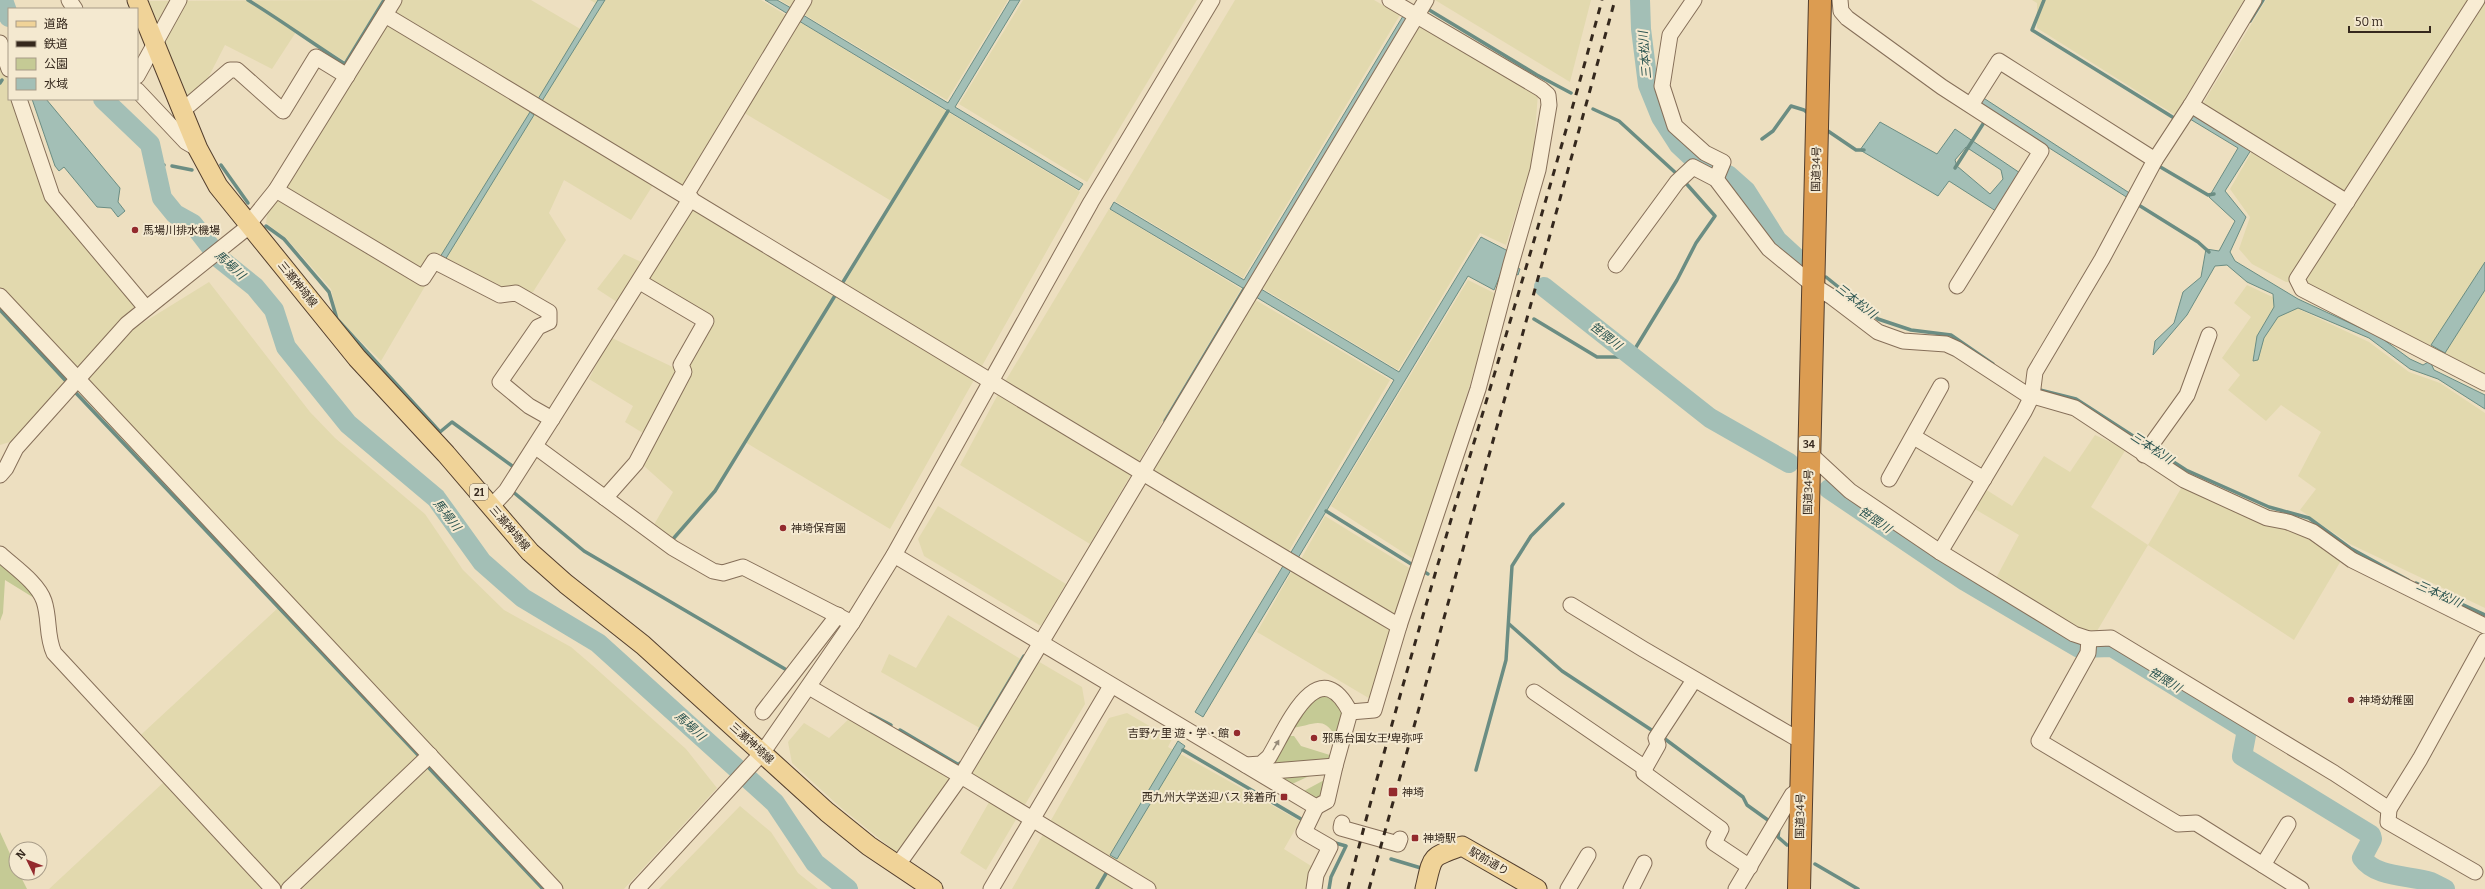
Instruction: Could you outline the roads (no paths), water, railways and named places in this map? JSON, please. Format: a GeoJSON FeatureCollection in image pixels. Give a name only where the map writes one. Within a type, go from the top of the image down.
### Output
{"type":"FeatureCollection","features":[{"type":"Feature","properties":{"kind":"highway","name":"国道34号"},"geometry":{"type":"LineString","coordinates":[[1799,889],[1820,0]]}},
{"type":"Feature","properties":{"kind":"main road","name":"三瀬神埼線"},"geometry":{"type":"LineString","coordinates":[[137,0],[198,149],[218,186],[357,358],[535,556],[643,645],[757,758],[897,866],[933,889]]}},
{"type":"Feature","properties":{"kind":"main road","name":"駅前通り"},"geometry":{"type":"LineString","coordinates":[[1425,889],[1431,862],[1435,856],[1462,846],[1537,889]]}},
{"type":"Feature","properties":{"kind":"street"},"geometry":{"type":"LineString","coordinates":[[138,74],[178,0]]}},
{"type":"Feature","properties":{"kind":"street"},"geometry":{"type":"LineString","coordinates":[[0,475],[6,468],[16,448],[127,324],[243,231],[248,222],[276,190],[394,0]]}},
{"type":"Feature","properties":{"kind":"street"},"geometry":{"type":"LineString","coordinates":[[491,507],[506,492],[536,447],[552,419],[640,282],[688,197],[804,0]]}},
{"type":"Feature","properties":{"kind":"street"},"geometry":{"type":"LineString","coordinates":[[637,889],[757,758],[809,687],[852,623],[894,555],[989,381],[1091,202],[1212,0]]}},
{"type":"Feature","properties":{"kind":"street"},"geometry":{"type":"LineString","coordinates":[[1350,712],[1374,710],[1399,626],[1478,389],[1538,170],[1549,105],[1548,95],[1422,7],[1390,0]]}},
{"type":"Feature","properties":{"kind":"street"},"geometry":{"type":"LineString","coordinates":[[1694,0],[1670,35],[1662,86],[1675,126],[1705,153],[1722,162],[1716,179]]}},
{"type":"Feature","properties":{"kind":"street"},"geometry":{"type":"LineString","coordinates":[[1840,0],[1841,11],[1847,18],[1971,105],[2041,151],[1956,286]]}},
{"type":"Feature","properties":{"kind":"street"},"geometry":{"type":"LineString","coordinates":[[1940,552],[1984,479],[2032,390],[2035,372],[2102,259],[2155,160],[2191,105],[2254,0]]}},
{"type":"Feature","properties":{"kind":"street"},"geometry":{"type":"LineString","coordinates":[[2477,0],[2297,279],[2302,289],[2485,383]]}},
{"type":"Feature","properties":{"kind":"street"},"geometry":{"type":"LineString","coordinates":[[897,866],[961,776],[1422,7]]}},
{"type":"Feature","properties":{"kind":"street"},"geometry":{"type":"LineString","coordinates":[[385,15],[688,197],[1142,474],[1399,626]]}},
{"type":"Feature","properties":{"kind":"street"},"geometry":{"type":"LineString","coordinates":[[0,43],[8,67]]}},
{"type":"Feature","properties":{"kind":"street"},"geometry":{"type":"LineString","coordinates":[[182,111],[230,70],[237,70],[283,110],[316,57],[347,76]]}},
{"type":"Feature","properties":{"kind":"street"},"geometry":{"type":"LineString","coordinates":[[1971,105],[1999,62],[2155,160]]}},
{"type":"Feature","properties":{"kind":"street"},"geometry":{"type":"LineString","coordinates":[[138,91],[186,142],[198,149]]}},
{"type":"Feature","properties":{"kind":"street"},"geometry":{"type":"LineString","coordinates":[[19,100],[52,196],[146,308]]}},
{"type":"Feature","properties":{"kind":"street"},"geometry":{"type":"LineString","coordinates":[[2191,105],[2347,202]]}},
{"type":"Feature","properties":{"kind":"street"},"geometry":{"type":"LineString","coordinates":[[1616,265],[1681,178],[1693,167],[1716,179],[1769,249],[1813,285],[1832,297],[1878,332],[1903,341],[1946,344],[2032,390],[2075,408],[2184,480],[2266,518],[2288,522],[2313,532],[2352,560],[2413,592],[2485,626]]}},
{"type":"Feature","properties":{"kind":"street"},"geometry":{"type":"LineString","coordinates":[[276,190],[423,278],[434,261],[500,296],[516,293],[549,312],[549,322],[538,327],[500,382],[529,406],[552,419]]}},
{"type":"Feature","properties":{"kind":"street"},"geometry":{"type":"LineString","coordinates":[[605,498],[636,463],[684,372],[681,365],[706,321],[640,282]]}},
{"type":"Feature","properties":{"kind":"street"},"geometry":{"type":"LineString","coordinates":[[0,296],[555,889]]}},
{"type":"Feature","properties":{"kind":"street"},"geometry":{"type":"LineString","coordinates":[[2144,455],[2187,395],[2209,335]]}},
{"type":"Feature","properties":{"kind":"street"},"geometry":{"type":"LineString","coordinates":[[1889,479],[1914,437],[1941,386]]}},
{"type":"Feature","properties":{"kind":"street"},"geometry":{"type":"LineString","coordinates":[[1914,437],[1984,479]]}},
{"type":"Feature","properties":{"kind":"street"},"geometry":{"type":"LineString","coordinates":[[536,447],[673,548],[714,571],[724,573],[743,567],[852,623]]}},
{"type":"Feature","properties":{"kind":"street"},"geometry":{"type":"LineString","coordinates":[[0,454],[16,448]]}},
{"type":"Feature","properties":{"kind":"street"},"geometry":{"type":"LineString","coordinates":[[1809,453],[1850,491],[1940,552],[2074,634],[2088,646]]}},
{"type":"Feature","properties":{"kind":"street"},"geometry":{"type":"LineString","coordinates":[[0,554],[38,590],[45,602],[48,641],[54,653],[273,889]]}},
{"type":"Feature","properties":{"kind":"street"},"geometry":{"type":"LineString","coordinates":[[894,555],[1112,686],[1260,772],[1316,807]]}},
{"type":"Feature","properties":{"kind":"street"},"geometry":{"type":"LineString","coordinates":[[1572,604],[1588,617],[1694,680],[1794,737],[1802,739]]}},
{"type":"Feature","properties":{"kind":"street"},"geometry":{"type":"LineString","coordinates":[[763,712],[838,615]]}},
{"type":"Feature","properties":{"kind":"street"},"geometry":{"type":"LineString","coordinates":[[2301,889],[2196,823],[2178,824],[2039,741],[2088,646],[2111,638],[2334,773],[2389,809]]}},
{"type":"Feature","properties":{"kind":"street"},"geometry":{"type":"LineString","coordinates":[[2475,872],[2388,822],[2389,809],[2420,759],[2485,641]]}},
{"type":"Feature","properties":{"kind":"street"},"geometry":{"type":"LineString","coordinates":[[1694,680],[1658,735],[1658,744],[1645,768],[1644,773],[1721,829],[1714,843],[1750,866]]}},
{"type":"Feature","properties":{"kind":"street"},"geometry":{"type":"LineString","coordinates":[[991,889],[1112,686]]}},
{"type":"Feature","properties":{"kind":"street"},"geometry":{"type":"LineString","coordinates":[[809,687],[961,776],[1148,889]]}},
{"type":"Feature","properties":{"kind":"street"},"geometry":{"type":"LineString","coordinates":[[1246,765],[1262,764],[1269,758],[1304,699],[1317,689],[1329,689],[1343,699],[1350,712],[1327,801],[1316,807],[1304,832],[1330,847],[1316,875],[1314,889]]}},
{"type":"Feature","properties":{"kind":"street"},"geometry":{"type":"LineString","coordinates":[[1534,692],[1645,768]]}},
{"type":"Feature","properties":{"kind":"street"},"geometry":{"type":"LineString","coordinates":[[289,889],[430,755]]}},
{"type":"Feature","properties":{"kind":"street"},"geometry":{"type":"LineString","coordinates":[[1260,772],[1335,766]]}},
{"type":"Feature","properties":{"kind":"street"},"geometry":{"type":"LineString","coordinates":[[1736,889],[1792,795],[1801,788]]}},
{"type":"Feature","properties":{"kind":"street"},"geometry":{"type":"LineString","coordinates":[[1342,822],[1341,828],[1398,844],[1400,839]]}},
{"type":"Feature","properties":{"kind":"street"},"geometry":{"type":"LineString","coordinates":[[2263,865],[2288,824]]}},
{"type":"Feature","properties":{"kind":"street"},"geometry":{"type":"LineString","coordinates":[[1568,889],[1588,855]]}},
{"type":"Feature","properties":{"kind":"street"},"geometry":{"type":"LineString","coordinates":[[1631,889],[1644,864]]}},
{"type":"Feature","properties":{"kind":"water"},"geometry":{"type":"Polygon","coordinates":[[[598,0],[605,0],[542,101],[538,99],[598,0]]]}},
{"type":"Feature","properties":{"kind":"water"},"geometry":{"type":"Polygon","coordinates":[[[765,0],[777,0],[791,8],[788,14],[765,0]]]}},
{"type":"Feature","properties":{"kind":"water"},"geometry":{"type":"Polygon","coordinates":[[[1010,0],[1020,0],[955,107],[1083,184],[1079,190],[799,21],[803,15],[948,103],[1010,0]]]}},
{"type":"Feature","properties":{"kind":"water"},"geometry":{"type":"Polygon","coordinates":[[[1403,16],[1408,19],[1246,290],[1110,209],[1114,202],[1244,280],[1403,16]]]}},
{"type":"Feature","properties":{"kind":"water"},"geometry":{"type":"Polygon","coordinates":[[[1982,97],[2131,194],[2128,198],[1980,104],[1982,97]]]}},
{"type":"Feature","properties":{"kind":"water"},"geometry":{"type":"Polygon","coordinates":[[[32,100],[47,100],[120,188],[118,202],[125,211],[118,217],[111,208],[97,207],[64,167],[59,171],[55,166],[32,100]]]}},
{"type":"Feature","properties":{"kind":"water"},"geometry":{"type":"Polygon","coordinates":[[[530,112],[534,115],[445,260],[440,257],[530,112]]]}},
{"type":"Feature","properties":{"kind":"water"},"geometry":{"type":"Polygon","coordinates":[[[2194,114],[2251,150],[2225,191],[2246,217],[2230,252],[2235,261],[2298,299],[2380,337],[2410,359],[2423,365],[2430,361],[2434,370],[2485,395],[2485,409],[2438,379],[2410,369],[2369,338],[2298,308],[2278,317],[2264,338],[2258,360],[2253,361],[2257,336],[2274,307],[2273,294],[2247,282],[2227,265],[2215,266],[2187,315],[2153,355],[2155,341],[2174,323],[2183,292],[2201,277],[2206,249],[2219,251],[2235,221],[2209,197],[2238,148],[2190,119],[2194,114]]]}},
{"type":"Feature","properties":{"kind":"water"},"geometry":{"type":"Polygon","coordinates":[[[1880,122],[1937,154],[1955,129],[2023,175],[1999,213],[1949,181],[1938,196],[1860,150],[1880,122]],[[1966,147],[1955,160],[1957,166],[1990,194],[2003,179],[2001,170],[1966,147]]]}},
{"type":"Feature","properties":{"kind":"water"},"geometry":{"type":"Polygon","coordinates":[[[1481,237],[1508,251],[1505,262],[1520,269],[1518,275],[1503,268],[1494,290],[1468,276],[1298,558],[1290,554],[1394,380],[1256,297],[1261,289],[1399,372],[1481,237]]]}},
{"type":"Feature","properties":{"kind":"water"},"geometry":{"type":"Polygon","coordinates":[[[2485,262],[2485,290],[2445,353],[2431,345],[2485,262]]]}},
{"type":"Feature","properties":{"kind":"water"},"geometry":{"type":"Polygon","coordinates":[[[1283,566],[1291,570],[1203,717],[1195,712],[1283,566]]]}},
{"type":"Feature","properties":{"kind":"water"},"geometry":{"type":"Polygon","coordinates":[[[1178,741],[1185,746],[1117,859],[1110,855],[1178,741]]]}},
{"type":"Feature","properties":{"kind":"waterway","name":"馬場川"},"geometry":{"type":"LineString","coordinates":[[3,0],[8,14]]}},
{"type":"Feature","properties":{"kind":"waterway"},"geometry":{"type":"LineString","coordinates":[[248,0],[345,64],[384,0]]}},
{"type":"Feature","properties":{"kind":"waterway","name":"三本松川"},"geometry":{"type":"LineString","coordinates":[[1640,0],[1641,29],[1648,85],[1661,117],[1679,145],[1695,160],[1728,175],[1746,191],[1777,240],[1801,262]]}},
{"type":"Feature","properties":{"kind":"waterway"},"geometry":{"type":"LineString","coordinates":[[2044,0],[2032,30],[2174,118]]}},
{"type":"Feature","properties":{"kind":"waterway"},"geometry":{"type":"LineString","coordinates":[[2250,21],[2263,0]]}},
{"type":"Feature","properties":{"kind":"waterway"},"geometry":{"type":"LineString","coordinates":[[1426,8],[1537,75],[1571,93]]}},
{"type":"Feature","properties":{"kind":"waterway","name":"馬場川"},"geometry":{"type":"LineString","coordinates":[[104,100],[150,144],[162,198],[175,214],[193,224],[220,259],[255,287],[274,310],[286,347],[348,424],[436,498],[482,562],[523,598],[598,643],[775,803],[815,863],[848,889]]}},
{"type":"Feature","properties":{"kind":"waterway"},"geometry":{"type":"LineString","coordinates":[[1762,139],[1773,131],[1791,106],[1804,110],[1810,115]]}},
{"type":"Feature","properties":{"kind":"waterway"},"geometry":{"type":"LineString","coordinates":[[1593,109],[1619,121],[1678,175]]}},
{"type":"Feature","properties":{"kind":"waterway"},"geometry":{"type":"LineString","coordinates":[[843,282],[948,111]]}},
{"type":"Feature","properties":{"kind":"waterway"},"geometry":{"type":"LineString","coordinates":[[1955,168],[1983,124]]}},
{"type":"Feature","properties":{"kind":"waterway"},"geometry":{"type":"LineString","coordinates":[[1825,129],[1856,150],[1864,150]]}},
{"type":"Feature","properties":{"kind":"waterway"},"geometry":{"type":"LineString","coordinates":[[155,163],[164,165]]}},
{"type":"Feature","properties":{"kind":"waterway"},"geometry":{"type":"LineString","coordinates":[[221,165],[248,203]]}},
{"type":"Feature","properties":{"kind":"waterway"},"geometry":{"type":"LineString","coordinates":[[2157,165],[2208,195],[2214,194]]}},
{"type":"Feature","properties":{"kind":"waterway"},"geometry":{"type":"LineString","coordinates":[[172,166],[192,170]]}},
{"type":"Feature","properties":{"kind":"waterway"},"geometry":{"type":"LineString","coordinates":[[1534,319],[1597,357],[1630,357],[1677,280],[1696,243],[1715,216],[1684,181]]}},
{"type":"Feature","properties":{"kind":"waterway"},"geometry":{"type":"LineString","coordinates":[[2137,204],[2198,242],[2209,252]]}},
{"type":"Feature","properties":{"kind":"waterway"},"geometry":{"type":"LineString","coordinates":[[266,226],[284,239],[329,292],[337,319],[440,432],[452,422],[515,468]]}},
{"type":"Feature","properties":{"kind":"waterway","name":"三本松川"},"geometry":{"type":"LineString","coordinates":[[1826,277],[1878,319],[1911,330],[1951,335],[1993,364]]}},
{"type":"Feature","properties":{"kind":"waterway","name":"笹隈川"},"geometry":{"type":"LineString","coordinates":[[1544,287],[1710,418],[1789,463]]}},
{"type":"Feature","properties":{"kind":"waterway"},"geometry":{"type":"LineString","coordinates":[[1165,421],[1244,289]]}},
{"type":"Feature","properties":{"kind":"waterway"},"geometry":{"type":"LineString","coordinates":[[673,539],[715,491],[836,294]]}},
{"type":"Feature","properties":{"kind":"waterway"},"geometry":{"type":"LineString","coordinates":[[0,310],[65,380]]}},
{"type":"Feature","properties":{"kind":"waterway","name":"三本松川"},"geometry":{"type":"LineString","coordinates":[[2036,389],[2076,399],[2147,445]]}},
{"type":"Feature","properties":{"kind":"waterway"},"geometry":{"type":"LineString","coordinates":[[76,393],[419,756]]}},
{"type":"Feature","properties":{"kind":"waterway","name":"三本松川"},"geometry":{"type":"LineString","coordinates":[[2152,448],[2186,470],[2269,507],[2309,518],[2350,548],[2408,580]]}},
{"type":"Feature","properties":{"kind":"waterway","name":"笹隈川"},"geometry":{"type":"LineString","coordinates":[[1829,489],[1965,581],[2079,648],[2112,647],[2247,730],[2242,756],[2371,835],[2372,839],[2362,858],[2368,864],[2384,873],[2431,882],[2445,889]]}},
{"type":"Feature","properties":{"kind":"waterway"},"geometry":{"type":"LineString","coordinates":[[512,491],[584,551],[785,669]]}},
{"type":"Feature","properties":{"kind":"waterway"},"geometry":{"type":"LineString","coordinates":[[1476,770],[1506,660],[1512,566],[1531,536],[1563,504]]}},
{"type":"Feature","properties":{"kind":"waterway"},"geometry":{"type":"LineString","coordinates":[[1326,511],[1416,567]]}},
{"type":"Feature","properties":{"kind":"waterway"},"geometry":{"type":"LineString","coordinates":[[1421,570],[1428,574]]}},
{"type":"Feature","properties":{"kind":"waterway","name":"三本松川"},"geometry":{"type":"LineString","coordinates":[[2416,583],[2485,615]]}},
{"type":"Feature","properties":{"kind":"waterway"},"geometry":{"type":"LineString","coordinates":[[1509,624],[1562,671],[1656,733]]}},
{"type":"Feature","properties":{"kind":"waterway"},"geometry":{"type":"LineString","coordinates":[[980,730],[1024,656]]}},
{"type":"Feature","properties":{"kind":"waterway"},"geometry":{"type":"LineString","coordinates":[[870,714],[891,725]]}},
{"type":"Feature","properties":{"kind":"waterway"},"geometry":{"type":"LineString","coordinates":[[900,730],[959,765],[960,763]]}},
{"type":"Feature","properties":{"kind":"waterway"},"geometry":{"type":"LineString","coordinates":[[1661,736],[1743,797],[1747,805],[1772,823]]}},
{"type":"Feature","properties":{"kind":"waterway"},"geometry":{"type":"LineString","coordinates":[[1183,750],[1301,819]]}},
{"type":"Feature","properties":{"kind":"waterway"},"geometry":{"type":"LineString","coordinates":[[429,768],[543,889]]}},
{"type":"Feature","properties":{"kind":"waterway"},"geometry":{"type":"LineString","coordinates":[[1779,829],[1778,837],[1787,845]]}},
{"type":"Feature","properties":{"kind":"waterway"},"geometry":{"type":"LineString","coordinates":[[1329,889],[1331,877],[1346,846],[1332,842]]}},
{"type":"Feature","properties":{"kind":"waterway"},"geometry":{"type":"LineString","coordinates":[[1391,859],[1421,868]]}},
{"type":"Feature","properties":{"kind":"waterway"},"geometry":{"type":"LineString","coordinates":[[1815,864],[1858,889]]}},
{"type":"Feature","properties":{"kind":"waterway"},"geometry":{"type":"LineString","coordinates":[[1097,889],[1108,870]]}},
{"type":"Feature","properties":{"kind":"railway"},"geometry":{"type":"LineString","coordinates":[[1348,889],[1408,666],[1539,223],[1602,0]]}},
{"type":"Feature","properties":{"kind":"railway"},"geometry":{"type":"LineString","coordinates":[[1369,889],[1615,0]]}},
{"type":"Feature","properties":{"kind":"place","name":"馬場川排水機場"},"geometry":{"type":"Point","coordinates":[135,230]}},
{"type":"Feature","properties":{"kind":"place","name":"神埼保育園"},"geometry":{"type":"Point","coordinates":[783,528]}},
{"type":"Feature","properties":{"kind":"place","name":"神埼幼稚園"},"geometry":{"type":"Point","coordinates":[2351,700]}},
{"type":"Feature","properties":{"kind":"place","name":"吉野ケ里 遊・学・館"},"geometry":{"type":"Point","coordinates":[1237,733]}},
{"type":"Feature","properties":{"kind":"place","name":"邪馬台国女王 卑弥呼"},"geometry":{"type":"Point","coordinates":[1314,738]}},
{"type":"Feature","properties":{"kind":"place","name":"神埼"},"geometry":{"type":"Point","coordinates":[1393,792]}},
{"type":"Feature","properties":{"kind":"place","name":"西九州大学送迎バス 発着所"},"geometry":{"type":"Point","coordinates":[1284,797]}},
{"type":"Feature","properties":{"kind":"place","name":"神埼駅"},"geometry":{"type":"Point","coordinates":[1415,838]}}]}
